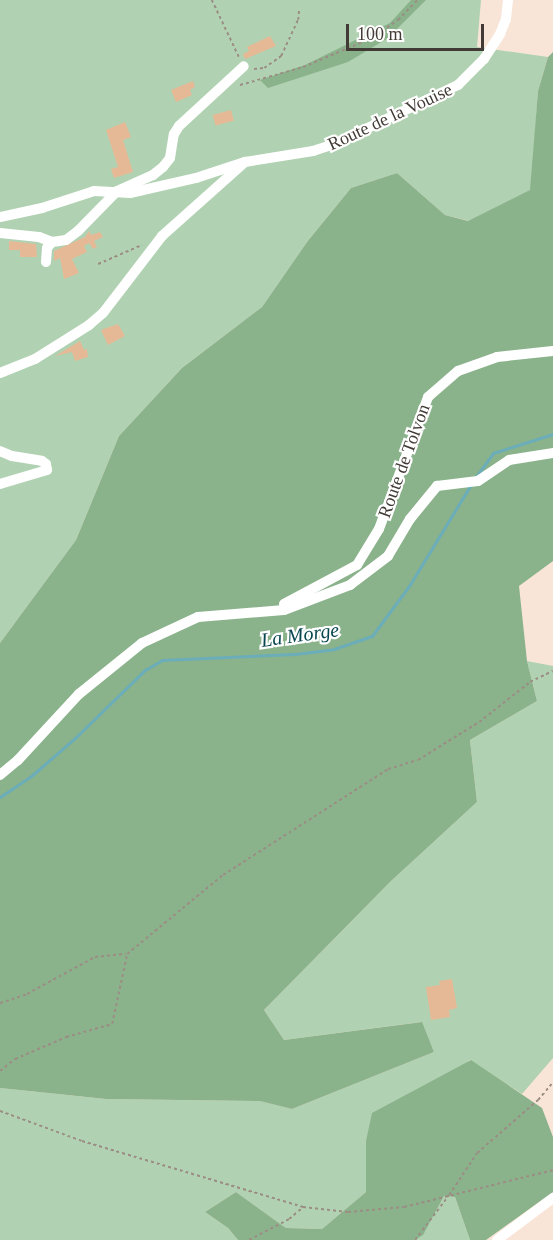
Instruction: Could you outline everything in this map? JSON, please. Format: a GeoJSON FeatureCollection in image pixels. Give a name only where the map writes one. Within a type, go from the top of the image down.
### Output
{"type":"FeatureCollection","features":[{"type":"Feature","properties":{"kind":"street","name":"Route de la Vouise"},"geometry":{"type":"LineString","coordinates":[[0,217],[42,208],[94,191],[130,193],[196,177],[244,162],[313,151],[333,145],[458,85],[484,59],[500,33],[506,19],[508,0]]}},
{"type":"Feature","properties":{"kind":"street"},"geometry":{"type":"LineString","coordinates":[[0,233],[39,237],[52,242],[66,240],[78,231],[117,191],[153,175],[163,167],[170,158],[174,134],[179,126],[244,66]]}},
{"type":"Feature","properties":{"kind":"street"},"geometry":{"type":"LineString","coordinates":[[0,373],[35,359],[89,326],[102,313],[162,236],[244,162]]}},
{"type":"Feature","properties":{"kind":"street"},"geometry":{"type":"LineString","coordinates":[[46,262],[47,249],[52,242]]}},
{"type":"Feature","properties":{"kind":"street","name":"Route de Tolvon"},"geometry":{"type":"LineString","coordinates":[[276,609],[357,565],[379,528],[428,397],[458,371],[496,357],[553,351]]}},
{"type":"Feature","properties":{"kind":"street"},"geometry":{"type":"LineString","coordinates":[[0,451],[12,456],[42,461],[46,464],[47,470],[0,484]]}},
{"type":"Feature","properties":{"kind":"street"},"geometry":{"type":"LineString","coordinates":[[0,775],[18,760],[80,694],[142,643],[198,617],[284,610],[350,585],[388,556],[410,519],[437,486],[478,481],[509,460],[553,453]]}},
{"type":"Feature","properties":{"kind":"street"},"geometry":{"type":"LineString","coordinates":[[496,1240],[553,1198]]}},
{"type":"Feature","properties":{"kind":"path"},"geometry":{"type":"LineString","coordinates":[[212,0],[244,66],[262,69],[277,61],[298,20],[299,9]]}},
{"type":"Feature","properties":{"kind":"path"},"geometry":{"type":"LineString","coordinates":[[218,88],[257,81],[333,55],[372,38],[398,20],[417,0]]}},
{"type":"Feature","properties":{"kind":"path"},"geometry":{"type":"LineString","coordinates":[[98,264],[162,236]]}},
{"type":"Feature","properties":{"kind":"path"},"geometry":{"type":"LineString","coordinates":[[0,1003],[27,994],[95,957],[127,954],[223,875],[388,769],[418,760],[479,722],[530,682],[553,671]]}},
{"type":"Feature","properties":{"kind":"path"},"geometry":{"type":"LineString","coordinates":[[0,1071],[15,1059],[66,1036],[112,1024],[127,954]]}},
{"type":"Feature","properties":{"kind":"path"},"geometry":{"type":"LineString","coordinates":[[415,1240],[477,1153],[538,1100],[553,1082]]}},
{"type":"Feature","properties":{"kind":"path"},"geometry":{"type":"LineString","coordinates":[[0,1111],[82,1141],[303,1208],[348,1212],[404,1207],[491,1184],[521,1180],[553,1170]]}},
{"type":"Feature","properties":{"kind":"path"},"geometry":{"type":"LineString","coordinates":[[249,1240],[289,1219],[303,1208]]}},
{"type":"Feature","properties":{"kind":"green space"},"geometry":{"type":"Polygon","coordinates":[[[0,0],[481,0],[477,47],[548,57],[538,91],[531,190],[469,221],[445,215],[397,173],[351,188],[307,242],[262,307],[182,368],[119,436],[76,540],[0,643],[0,0]]]}},
{"type":"Feature","properties":{"kind":"green space"},"geometry":{"type":"Polygon","coordinates":[[[411,0],[426,0],[388,38],[348,62],[268,88],[260,80],[305,65],[390,23],[411,0]]]}},
{"type":"Feature","properties":{"kind":"green space"},"geometry":{"type":"Polygon","coordinates":[[[553,52],[553,561],[519,586],[527,661],[537,701],[470,740],[477,802],[390,882],[264,1010],[284,1040],[422,1022],[434,1052],[292,1109],[260,1101],[106,1099],[0,1088],[0,643],[76,540],[119,436],[182,368],[262,307],[307,242],[351,188],[397,173],[445,215],[468,221],[530,190],[538,91],[548,57],[553,52]]]}},
{"type":"Feature","properties":{"kind":"green space"},"geometry":{"type":"Polygon","coordinates":[[[527,661],[553,666],[553,1058],[522,1094],[470,1060],[366,1141],[366,1192],[322,1229],[286,1228],[236,1192],[205,1212],[228,1228],[238,1240],[0,1240],[0,1088],[106,1099],[261,1101],[292,1109],[434,1052],[421,1022],[284,1040],[264,1010],[390,882],[477,802],[470,740],[537,701],[527,661]]]}},
{"type":"Feature","properties":{"kind":"green space"},"geometry":{"type":"Polygon","coordinates":[[[471,1060],[542,1108],[553,1137],[553,1192],[486,1240],[470,1240],[455,1197],[444,1196],[423,1235],[415,1240],[238,1240],[228,1228],[205,1212],[236,1192],[286,1228],[322,1229],[366,1192],[366,1141],[372,1113],[471,1060]]]}},
{"type":"Feature","properties":{"kind":"green space"},"geometry":{"type":"Polygon","coordinates":[[[444,1196],[455,1197],[470,1240],[415,1240],[423,1234],[444,1196]]]}},
{"type":"Feature","properties":{"kind":"building"},"geometry":{"type":"Polygon","coordinates":[[[270,36],[276,46],[245,59],[243,54],[249,51],[247,47],[270,36]]]}},
{"type":"Feature","properties":{"kind":"building"},"geometry":{"type":"Polygon","coordinates":[[[193,81],[195,87],[190,90],[192,95],[176,102],[171,90],[193,81]]]}},
{"type":"Feature","properties":{"kind":"building"},"geometry":{"type":"Polygon","coordinates":[[[231,110],[234,121],[215,126],[213,115],[231,110]]]}},
{"type":"Feature","properties":{"kind":"building"},"geometry":{"type":"Polygon","coordinates":[[[125,122],[131,137],[123,140],[133,172],[114,178],[111,169],[118,167],[106,130],[125,122]]]}},
{"type":"Feature","properties":{"kind":"building"},"geometry":{"type":"Polygon","coordinates":[[[89,231],[91,235],[100,232],[103,237],[94,241],[97,247],[93,249],[89,243],[84,246],[87,252],[72,259],[79,273],[64,279],[60,258],[54,261],[54,251],[85,237],[89,231]]]}},
{"type":"Feature","properties":{"kind":"building"},"geometry":{"type":"Polygon","coordinates":[[[9,241],[36,244],[37,257],[20,257],[20,250],[9,250],[9,241]]]}},
{"type":"Feature","properties":{"kind":"building"},"geometry":{"type":"Polygon","coordinates":[[[118,324],[125,336],[108,345],[101,330],[118,324]]]}},
{"type":"Feature","properties":{"kind":"building"},"geometry":{"type":"Polygon","coordinates":[[[80,341],[84,350],[87,349],[88,357],[75,361],[72,352],[55,356],[80,341]]]}},
{"type":"Feature","properties":{"kind":"building"},"geometry":{"type":"Polygon","coordinates":[[[452,979],[457,1008],[449,1010],[450,1017],[431,1020],[426,987],[440,985],[439,981],[452,979]]]}},
{"type":"Feature","properties":{"kind":"waterway","name":"La Morge"},"geometry":{"type":"LineString","coordinates":[[475,478],[493,453],[553,434]]}},
{"type":"Feature","properties":{"kind":"waterway","name":"La Morge"},"geometry":{"type":"LineString","coordinates":[[0,797],[30,777],[75,738],[145,670],[162,660],[295,654],[334,649],[372,636],[409,586],[470,486]]}}]}
